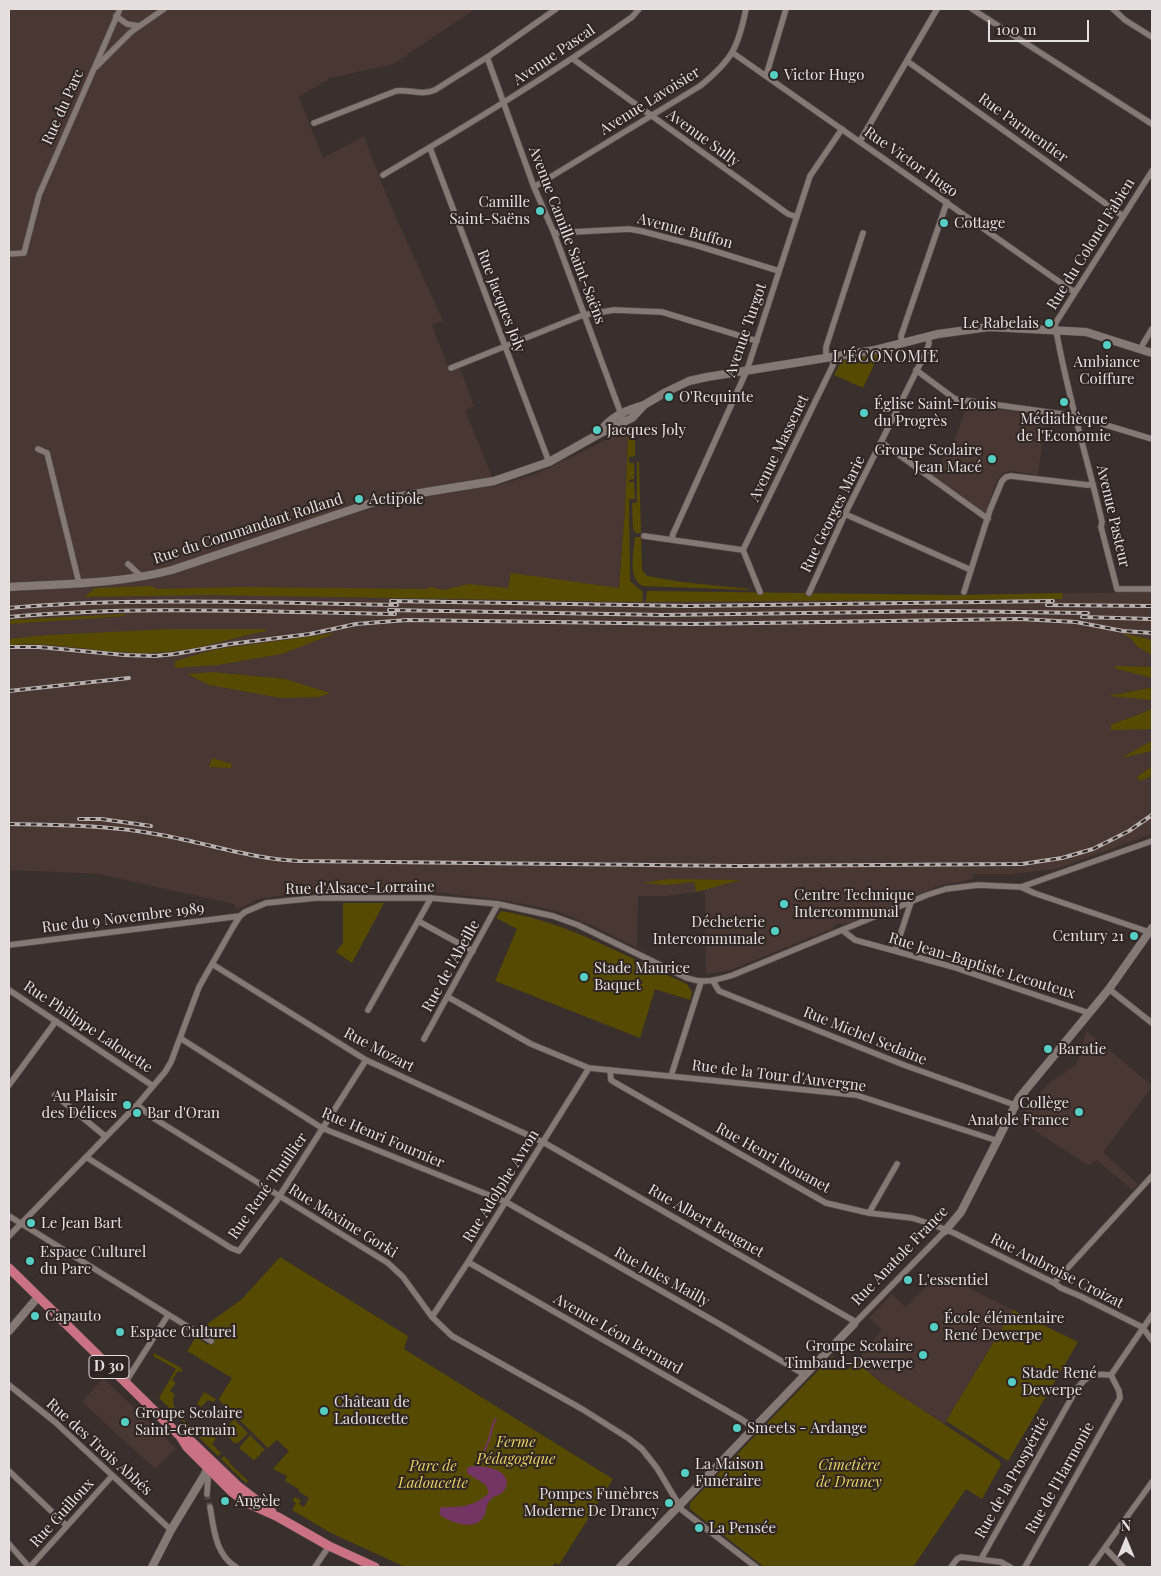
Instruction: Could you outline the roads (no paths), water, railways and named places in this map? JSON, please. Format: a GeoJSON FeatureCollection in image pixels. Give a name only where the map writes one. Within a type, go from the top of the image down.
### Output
{"type":"FeatureCollection","features":[{"type":"Feature","properties":{"kind":"main road","name":"D 30"},"geometry":{"type":"LineString","coordinates":[[9,1268],[180,1436],[192,1442],[208,1467],[232,1492],[247,1503],[278,1517],[329,1546],[375,1567]]}},
{"type":"Feature","properties":{"kind":"street","name":"Rue du Parc"},"geometry":{"type":"LineString","coordinates":[[9,254],[24,253],[32,216],[50,167],[120,9]]}},
{"type":"Feature","properties":{"kind":"street"},"geometry":{"type":"LineString","coordinates":[[93,71],[139,26],[164,9]]}},
{"type":"Feature","properties":{"kind":"street"},"geometry":{"type":"LineString","coordinates":[[314,123],[396,91],[405,90],[427,93],[435,90],[487,57],[556,9]]}},
{"type":"Feature","properties":{"kind":"street","name":"Avenue Pascal"},"geometry":{"type":"LineString","coordinates":[[383,175],[504,103],[573,59],[632,17],[639,9]]}},
{"type":"Feature","properties":{"kind":"street","name":"Avenue Lavoisier"},"geometry":{"type":"LineString","coordinates":[[534,187],[700,86],[718,72],[733,53],[746,9]]}},
{"type":"Feature","properties":{"kind":"street"},"geometry":{"type":"LineString","coordinates":[[766,76],[786,9]]}},
{"type":"Feature","properties":{"kind":"street"},"geometry":{"type":"LineString","coordinates":[[860,141],[937,9]]}},
{"type":"Feature","properties":{"kind":"street"},"geometry":{"type":"LineString","coordinates":[[972,9],[1152,124]]}},
{"type":"Feature","properties":{"kind":"street"},"geometry":{"type":"LineString","coordinates":[[1112,9],[1125,20],[1152,37]]}},
{"type":"Feature","properties":{"kind":"street"},"geometry":{"type":"LineString","coordinates":[[116,16],[127,24],[139,26]]}},
{"type":"Feature","properties":{"kind":"street","name":"Rue Victor Hugo"},"geometry":{"type":"LineString","coordinates":[[733,53],[1076,291]]}},
{"type":"Feature","properties":{"kind":"street","name":"Avenue Camille Saint-Saëns"},"geometry":{"type":"LineString","coordinates":[[487,57],[534,187],[554,233],[624,422]]}},
{"type":"Feature","properties":{"kind":"street","name":"Avenue Sully"},"geometry":{"type":"LineString","coordinates":[[573,59],[788,214],[797,217]]}},
{"type":"Feature","properties":{"kind":"street","name":"Rue Parmentier"},"geometry":{"type":"LineString","coordinates":[[907,61],[1124,216]]}},
{"type":"Feature","properties":{"kind":"street","name":"Avenue Turgot"},"geometry":{"type":"LineString","coordinates":[[672,539],[747,370],[810,176],[842,129]]}},
{"type":"Feature","properties":{"kind":"street","name":"Rue Jacques Joly"},"geometry":{"type":"LineString","coordinates":[[430,148],[548,462]]}},
{"type":"Feature","properties":{"kind":"street","name":"Rue du Colonel Fabien"},"geometry":{"type":"LineString","coordinates":[[1056,331],[1056,321],[1152,171]]}},
{"type":"Feature","properties":{"kind":"street"},"geometry":{"type":"LineString","coordinates":[[902,343],[901,336],[947,202]]}},
{"type":"Feature","properties":{"kind":"street","name":"Avenue Buffon"},"geometry":{"type":"LineString","coordinates":[[554,233],[628,229],[641,231],[779,271]]}},
{"type":"Feature","properties":{"kind":"street","name":"Avenue Massenet"},"geometry":{"type":"LineString","coordinates":[[744,550],[833,365],[826,347],[863,233]]}},
{"type":"Feature","properties":{"kind":"street"},"geometry":{"type":"LineString","coordinates":[[451,368],[584,314],[614,310],[662,312],[757,341]]}},
{"type":"Feature","properties":{"kind":"street"},"geometry":{"type":"LineString","coordinates":[[599,434],[606,424],[622,413],[644,405],[689,381],[990,327],[1092,333],[1152,353]]}},
{"type":"Feature","properties":{"kind":"street"},"geometry":{"type":"LineString","coordinates":[[1141,350],[1152,328]]}},
{"type":"Feature","properties":{"kind":"street","name":"Avenue Pasteur"},"geometry":{"type":"LineString","coordinates":[[1056,331],[1117,589],[1152,589]]}},
{"type":"Feature","properties":{"kind":"street","name":"Rue Georges Marie"},"geometry":{"type":"LineString","coordinates":[[809,593],[845,514],[929,343],[928,337]]}},
{"type":"Feature","properties":{"kind":"street"},"geometry":{"type":"LineString","coordinates":[[916,370],[955,399],[1076,416],[1152,438]]}},
{"type":"Feature","properties":{"kind":"street"},"geometry":{"type":"LineString","coordinates":[[599,434],[634,416],[644,405]]}},
{"type":"Feature","properties":{"kind":"street","name":"Rue du Commandant Rolland"},"geometry":{"type":"LineString","coordinates":[[9,587],[142,578],[172,570],[383,499],[494,481],[548,462],[599,434]]}},
{"type":"Feature","properties":{"kind":"street"},"geometry":{"type":"LineString","coordinates":[[881,442],[988,519]]}},
{"type":"Feature","properties":{"kind":"street"},"geometry":{"type":"LineString","coordinates":[[38,448],[47,453],[79,583]]}},
{"type":"Feature","properties":{"kind":"street"},"geometry":{"type":"LineString","coordinates":[[964,592],[988,519],[1002,481],[1006,477],[1093,484]]}},
{"type":"Feature","properties":{"kind":"street"},"geometry":{"type":"LineString","coordinates":[[845,514],[971,570]]}},
{"type":"Feature","properties":{"kind":"street"},"geometry":{"type":"LineString","coordinates":[[644,536],[744,550],[760,592]]}},
{"type":"Feature","properties":{"kind":"street"},"geometry":{"type":"LineString","coordinates":[[128,564],[142,578]]}},
{"type":"Feature","properties":{"kind":"street"},"geometry":{"type":"LineString","coordinates":[[1020,887],[1152,841]]}},
{"type":"Feature","properties":{"kind":"street"},"geometry":{"type":"LineString","coordinates":[[671,1076],[701,982],[713,981],[733,975],[946,889],[990,884],[1020,887],[1048,898],[1151,931]]}},
{"type":"Feature","properties":{"kind":"street","name":"Rue d'Alsace-Lorraine"},"geometry":{"type":"LineString","coordinates":[[240,916],[259,905],[316,898],[431,898],[498,904],[554,916],[578,925],[687,978],[701,982]]}},
{"type":"Feature","properties":{"kind":"street"},"geometry":{"type":"LineString","coordinates":[[368,1010],[431,898]]}},
{"type":"Feature","properties":{"kind":"street"},"geometry":{"type":"LineString","coordinates":[[895,951],[912,902]]}},
{"type":"Feature","properties":{"kind":"street","name":"Rue de l'Abeille"},"geometry":{"type":"LineString","coordinates":[[424,1039],[498,904]]}},
{"type":"Feature","properties":{"kind":"street"},"geometry":{"type":"LineString","coordinates":[[9,1236],[137,1105],[168,1066],[199,987],[240,916]]}},
{"type":"Feature","properties":{"kind":"street","name":"Rue du 9 Novembre 1989"},"geometry":{"type":"LineString","coordinates":[[9,944],[240,916]]}},
{"type":"Feature","properties":{"kind":"street"},"geometry":{"type":"LineString","coordinates":[[418,921],[473,951]]}},
{"type":"Feature","properties":{"kind":"street","name":"Rue Jean-Baptiste Lecouteux"},"geometry":{"type":"LineString","coordinates":[[842,930],[856,940],[953,967],[1089,1013]]}},
{"type":"Feature","properties":{"kind":"street","name":"Rue Anatole France"},"geometry":{"type":"LineString","coordinates":[[620,1567],[961,1212],[1015,1105],[1109,989],[1151,931]]}},
{"type":"Feature","properties":{"kind":"street","name":"Rue Mozart"},"geometry":{"type":"LineString","coordinates":[[212,964],[366,1060],[543,1142]]}},
{"type":"Feature","properties":{"kind":"street","name":"Rue Michel Sedaine"},"geometry":{"type":"LineString","coordinates":[[713,981],[716,988],[729,995],[904,1065],[1015,1105]]}},
{"type":"Feature","properties":{"kind":"street"},"geometry":{"type":"LineString","coordinates":[[1109,989],[1152,1023]]}},
{"type":"Feature","properties":{"kind":"street","name":"Rue Philippe Lalouette"},"geometry":{"type":"LineString","coordinates":[[9,990],[153,1086]]}},
{"type":"Feature","properties":{"kind":"street","name":"Rue de la Tour d'Auvergne"},"geometry":{"type":"LineString","coordinates":[[448,997],[531,1044],[589,1068],[856,1095],[998,1141]]}},
{"type":"Feature","properties":{"kind":"street"},"geometry":{"type":"LineString","coordinates":[[9,1085],[56,1021]]}},
{"type":"Feature","properties":{"kind":"street","name":"Rue Henri Fournier"},"geometry":{"type":"LineString","coordinates":[[180,1038],[322,1128],[506,1202]]}},
{"type":"Feature","properties":{"kind":"street","name":"Rue René Thuillier"},"geometry":{"type":"LineString","coordinates":[[86,1157],[237,1251],[242,1249],[279,1196],[366,1060]]}},
{"type":"Feature","properties":{"kind":"street","name":"Rue Adolphe Avron"},"geometry":{"type":"LineString","coordinates":[[432,1317],[589,1068]]}},
{"type":"Feature","properties":{"kind":"street","name":"Rue Henri Rouanet"},"geometry":{"type":"LineString","coordinates":[[610,1070],[611,1080],[614,1082],[826,1203],[869,1213],[912,1218],[945,1230]]}},
{"type":"Feature","properties":{"kind":"street"},"geometry":{"type":"LineString","coordinates":[[55,1095],[106,1136]]}},
{"type":"Feature","properties":{"kind":"street","name":"Rue Maxime Gorki"},"geometry":{"type":"LineString","coordinates":[[137,1105],[155,1119],[396,1269],[432,1317],[452,1336],[582,1409],[628,1438],[642,1449],[657,1468],[679,1505],[686,1513],[756,1567]]}},
{"type":"Feature","properties":{"kind":"street","name":"Rue Albert Beugnet"},"geometry":{"type":"LineString","coordinates":[[543,1142],[855,1323]]}},
{"type":"Feature","properties":{"kind":"street"},"geometry":{"type":"LineString","coordinates":[[869,1213],[897,1164]]}},
{"type":"Feature","properties":{"kind":"street"},"geometry":{"type":"LineString","coordinates":[[1054,1283],[1152,1176]]}},
{"type":"Feature","properties":{"kind":"street","name":"Rue Jules Mailly"},"geometry":{"type":"LineString","coordinates":[[506,1202],[805,1375]]}},
{"type":"Feature","properties":{"kind":"street"},"geometry":{"type":"LineString","coordinates":[[9,1216],[72,1253],[211,1341]]}},
{"type":"Feature","properties":{"kind":"street","name":"Rue Ambroise Croizat"},"geometry":{"type":"LineString","coordinates":[[945,1230],[1142,1327],[1152,1340]]}},
{"type":"Feature","properties":{"kind":"street","name":"Avenue Léon Bernard"},"geometry":{"type":"LineString","coordinates":[[468,1262],[754,1428]]}},
{"type":"Feature","properties":{"kind":"street"},"geometry":{"type":"LineString","coordinates":[[10,1327],[38,1297]]}},
{"type":"Feature","properties":{"kind":"street"},"geometry":{"type":"LineString","coordinates":[[125,1383],[168,1315]]}},
{"type":"Feature","properties":{"kind":"street"},"geometry":{"type":"LineString","coordinates":[[1110,1375],[1152,1315]]}},
{"type":"Feature","properties":{"kind":"street","name":"Rue de la Prospérité"},"geometry":{"type":"LineString","coordinates":[[981,1559],[1076,1390],[1084,1379],[1095,1373],[1110,1375]]}},
{"type":"Feature","properties":{"kind":"street","name":"Rue de l'Harmonie"},"geometry":{"type":"LineString","coordinates":[[1025,1567],[1120,1398],[1119,1391],[1110,1375]]}},
{"type":"Feature","properties":{"kind":"street","name":"Rue des Trois Abbés"},"geometry":{"type":"LineString","coordinates":[[9,1385],[55,1422],[171,1530]]}},
{"type":"Feature","properties":{"kind":"street"},"geometry":{"type":"LineString","coordinates":[[207,1494],[208,1467]]}},
{"type":"Feature","properties":{"kind":"street"},"geometry":{"type":"LineString","coordinates":[[152,1567],[171,1530],[208,1467]]}},
{"type":"Feature","properties":{"kind":"street"},"geometry":{"type":"LineString","coordinates":[[9,1471],[67,1526]]}},
{"type":"Feature","properties":{"kind":"street","name":"Rue Guilloux"},"geometry":{"type":"LineString","coordinates":[[29,1567],[112,1476]]}},
{"type":"Feature","properties":{"kind":"street"},"geometry":{"type":"LineString","coordinates":[[1091,1567],[1152,1482]]}},
{"type":"Feature","properties":{"kind":"street"},"geometry":{"type":"LineString","coordinates":[[210,1507],[216,1539],[222,1555],[236,1567]]}},
{"type":"Feature","properties":{"kind":"street"},"geometry":{"type":"LineString","coordinates":[[9,1544],[29,1567]]}},
{"type":"Feature","properties":{"kind":"street"},"geometry":{"type":"LineString","coordinates":[[315,1567],[329,1546]]}},
{"type":"Feature","properties":{"kind":"street"},"geometry":{"type":"LineString","coordinates":[[1106,1548],[1123,1567]]}},
{"type":"Feature","properties":{"kind":"street"},"geometry":{"type":"LineString","coordinates":[[951,1567],[957,1558],[960,1557],[1001,1562],[1010,1567]]}},
{"type":"Feature","properties":{"kind":"waterway"},"geometry":{"type":"LineString","coordinates":[[480,1466],[492,1426],[496,1419]]}},
{"type":"Feature","properties":{"kind":"tunnel"},"geometry":{"type":"LineString","coordinates":[[207,1494],[210,1507]]}},
{"type":"Feature","properties":{"kind":"railway"},"geometry":{"type":"LineString","coordinates":[[391,601],[689,606],[1053,601]]}},
{"type":"Feature","properties":{"kind":"railway"},"geometry":{"type":"LineString","coordinates":[[9,608],[154,602],[397,605]]}},
{"type":"Feature","properties":{"kind":"railway"},"geometry":{"type":"LineString","coordinates":[[1047,605],[1152,606]]}},
{"type":"Feature","properties":{"kind":"railway"},"geometry":{"type":"LineString","coordinates":[[9,617],[57,613],[153,610],[395,614]]}},
{"type":"Feature","properties":{"kind":"railway"},"geometry":{"type":"LineString","coordinates":[[389,610],[664,615],[947,611],[1088,613]]}},
{"type":"Feature","properties":{"kind":"railway"},"geometry":{"type":"LineString","coordinates":[[1082,617],[1152,619]]}},
{"type":"Feature","properties":{"kind":"railway"},"geometry":{"type":"LineString","coordinates":[[9,647],[39,647],[155,656],[310,634],[356,624],[407,620],[692,624],[1020,619],[1076,622],[1123,631],[1152,633]]}},
{"type":"Feature","properties":{"kind":"railway"},"geometry":{"type":"LineString","coordinates":[[9,691],[129,678]]}},
{"type":"Feature","properties":{"kind":"railway"},"geometry":{"type":"LineString","coordinates":[[9,824],[123,829],[178,838],[264,857],[299,861],[739,866],[1022,864],[1062,858],[1093,849],[1129,831],[1152,815]]}},
{"type":"Feature","properties":{"kind":"railway"},"geometry":{"type":"LineString","coordinates":[[79,819],[101,819],[151,826]]}},
{"type":"Feature","properties":{"kind":"place","name":"Victor Hugo"},"geometry":{"type":"Point","coordinates":[774,75]}},
{"type":"Feature","properties":{"kind":"place","name":"Camille Saint-Saëns"},"geometry":{"type":"Point","coordinates":[540,211]}},
{"type":"Feature","properties":{"kind":"place","name":"Cottage"},"geometry":{"type":"Point","coordinates":[944,223]}},
{"type":"Feature","properties":{"kind":"place","name":"Le Rabelais"},"geometry":{"type":"Point","coordinates":[1049,323]}},
{"type":"Feature","properties":{"kind":"place","name":"Ambiance Coiffure"},"geometry":{"type":"Point","coordinates":[1107,345]}},
{"type":"Feature","properties":{"kind":"place","name":"O'Requinte"},"geometry":{"type":"Point","coordinates":[669,397]}},
{"type":"Feature","properties":{"kind":"place","name":"Médiathèque de l'Economie"},"geometry":{"type":"Point","coordinates":[1064,402]}},
{"type":"Feature","properties":{"kind":"place","name":"Église Saint-Louis du Progrès"},"geometry":{"type":"Point","coordinates":[864,413]}},
{"type":"Feature","properties":{"kind":"place","name":"Jacques Joly"},"geometry":{"type":"Point","coordinates":[597,430]}},
{"type":"Feature","properties":{"kind":"place","name":"Groupe Scolaire Jean Macé"},"geometry":{"type":"Point","coordinates":[992,459]}},
{"type":"Feature","properties":{"kind":"place","name":"Actipôle"},"geometry":{"type":"Point","coordinates":[359,499]}},
{"type":"Feature","properties":{"kind":"place","name":"Centre Technique Intercommunal"},"geometry":{"type":"Point","coordinates":[784,904]}},
{"type":"Feature","properties":{"kind":"place","name":"Décheterie Intercommunale"},"geometry":{"type":"Point","coordinates":[775,931]}},
{"type":"Feature","properties":{"kind":"place","name":"Century 21"},"geometry":{"type":"Point","coordinates":[1134,936]}},
{"type":"Feature","properties":{"kind":"place","name":"Stade Maurice Baquet"},"geometry":{"type":"Point","coordinates":[584,977]}},
{"type":"Feature","properties":{"kind":"place","name":"Baratie"},"geometry":{"type":"Point","coordinates":[1048,1049]}},
{"type":"Feature","properties":{"kind":"place","name":"Au Plaisir des Délices"},"geometry":{"type":"Point","coordinates":[127,1105]}},
{"type":"Feature","properties":{"kind":"place","name":"Collège Anatole France"},"geometry":{"type":"Point","coordinates":[1079,1112]}},
{"type":"Feature","properties":{"kind":"place","name":"Bar d'Oran"},"geometry":{"type":"Point","coordinates":[137,1113]}},
{"type":"Feature","properties":{"kind":"place","name":"Le Jean Bart"},"geometry":{"type":"Point","coordinates":[31,1223]}},
{"type":"Feature","properties":{"kind":"place","name":"Espace Culturel du Parc"},"geometry":{"type":"Point","coordinates":[30,1261]}},
{"type":"Feature","properties":{"kind":"place","name":"L'essentiel"},"geometry":{"type":"Point","coordinates":[908,1280]}},
{"type":"Feature","properties":{"kind":"place","name":"Capauto"},"geometry":{"type":"Point","coordinates":[35,1316]}},
{"type":"Feature","properties":{"kind":"place","name":"École élémentaire René Dewerpe"},"geometry":{"type":"Point","coordinates":[934,1327]}},
{"type":"Feature","properties":{"kind":"place","name":"Espace Culturel"},"geometry":{"type":"Point","coordinates":[120,1332]}},
{"type":"Feature","properties":{"kind":"place","name":"Groupe Scolaire Timbaud-Dewerpe"},"geometry":{"type":"Point","coordinates":[923,1355]}},
{"type":"Feature","properties":{"kind":"place","name":"Stade René Dewerpe"},"geometry":{"type":"Point","coordinates":[1012,1382]}},
{"type":"Feature","properties":{"kind":"place","name":"Château de Ladoucette"},"geometry":{"type":"Point","coordinates":[324,1411]}},
{"type":"Feature","properties":{"kind":"place","name":"Groupe Scolaire Saint-Germain"},"geometry":{"type":"Point","coordinates":[125,1422]}},
{"type":"Feature","properties":{"kind":"place","name":"Smeets - Ardange"},"geometry":{"type":"Point","coordinates":[737,1428]}},
{"type":"Feature","properties":{"kind":"place","name":"La Maison Funéraire"},"geometry":{"type":"Point","coordinates":[685,1473]}},
{"type":"Feature","properties":{"kind":"place","name":"Angèle"},"geometry":{"type":"Point","coordinates":[225,1501]}},
{"type":"Feature","properties":{"kind":"place","name":"Pompes Funèbres Moderne De Drancy"},"geometry":{"type":"Point","coordinates":[669,1503]}},
{"type":"Feature","properties":{"kind":"place","name":"La Pensée"},"geometry":{"type":"Point","coordinates":[699,1528]}},
{"type":"Feature","properties":{"kind":"district","name":"L'ÉCONOMIE"},"geometry":{"type":"Point","coordinates":[886,357]}},
{"type":"Feature","properties":{"kind":"park label","name":"Ferme Pédagogique"},"geometry":{"type":"Point","coordinates":[516,1450]}},
{"type":"Feature","properties":{"kind":"park label","name":"Parc de Ladoucette"},"geometry":{"type":"Point","coordinates":[433,1474]}},
{"type":"Feature","properties":{"kind":"park label","name":"Cimetière de Drancy"},"geometry":{"type":"Point","coordinates":[849,1474]}}]}
